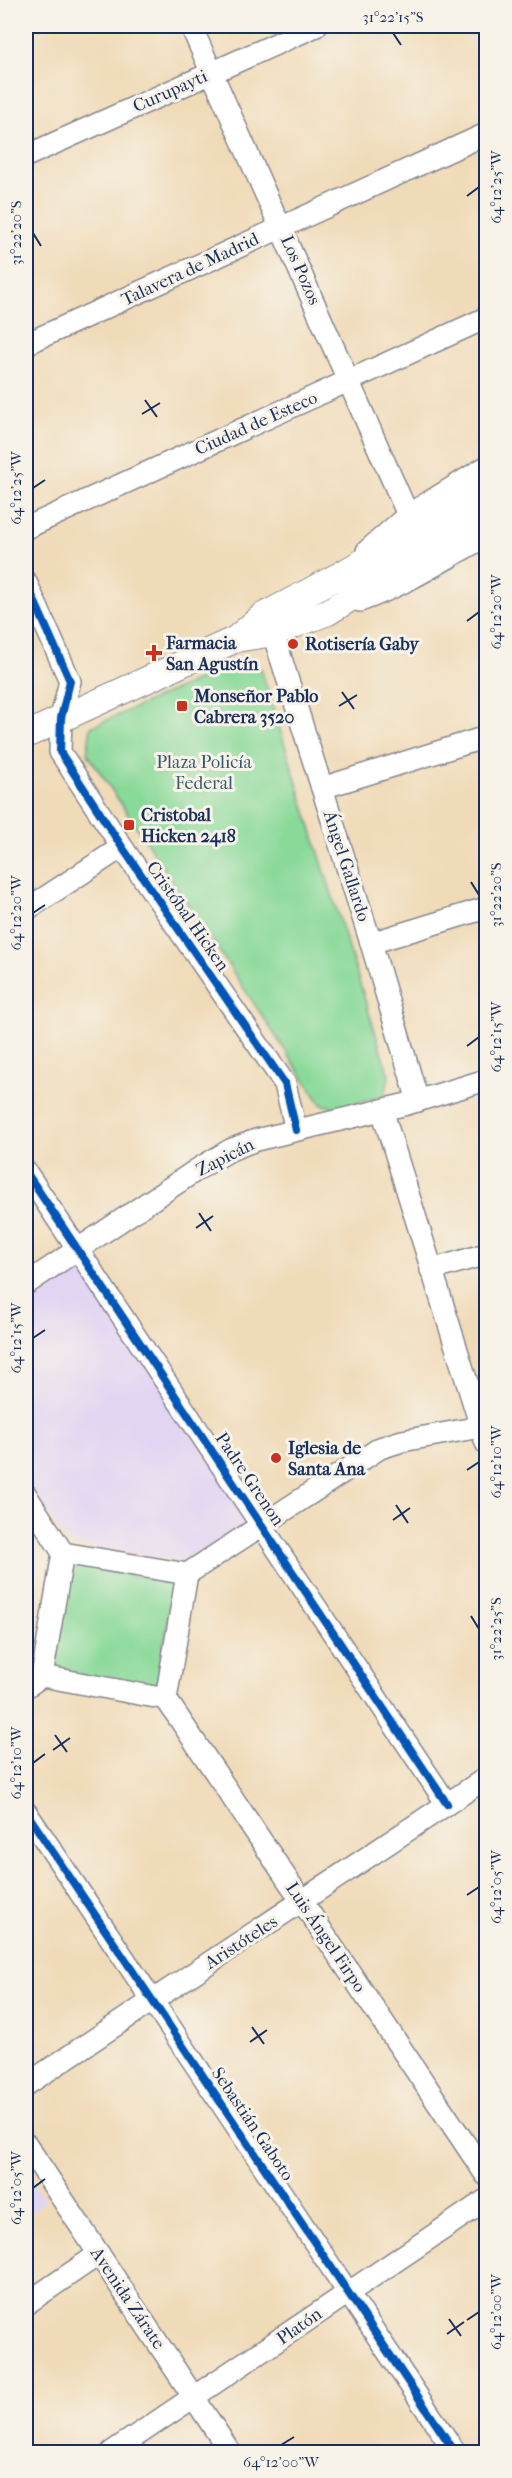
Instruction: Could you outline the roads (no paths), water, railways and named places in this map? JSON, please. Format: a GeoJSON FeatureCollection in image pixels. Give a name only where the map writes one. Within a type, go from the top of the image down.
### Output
{"type":"FeatureCollection","features":[{"type":"Feature","properties":{"kind":"main road"},"geometry":{"type":"LineString","coordinates":[[236,639],[263,616],[344,573],[486,489]]}},
{"type":"Feature","properties":{"kind":"main road"},"geometry":{"type":"LineString","coordinates":[[26,735],[236,639],[273,633],[328,612],[486,515]]}},
{"type":"Feature","properties":{"kind":"street","name":"Los Pozos"},"geometry":{"type":"LineString","coordinates":[[191,26],[213,71],[408,515]]}},
{"type":"Feature","properties":{"kind":"street","name":"Curupayti"},"geometry":{"type":"LineString","coordinates":[[26,156],[316,26]]}},
{"type":"Feature","properties":{"kind":"street","name":"Talavera de Madrid"},"geometry":{"type":"LineString","coordinates":[[26,344],[486,135]]}},
{"type":"Feature","properties":{"kind":"street","name":"Ciudad de Esteco"},"geometry":{"type":"LineString","coordinates":[[26,528],[486,318]]}},
{"type":"Feature","properties":{"kind":"street"},"geometry":{"type":"LineString","coordinates":[[344,573],[408,515],[486,467]]}},
{"type":"Feature","properties":{"kind":"street"},"geometry":{"type":"LineString","coordinates":[[328,612],[384,592],[486,536]]}},
{"type":"Feature","properties":{"kind":"street","name":"Cristóbal Hicken"},"geometry":{"type":"LineString","coordinates":[[26,582],[70,681],[61,718],[60,752],[122,847],[285,1083],[296,1130]]}},
{"type":"Feature","properties":{"kind":"street","name":"Ángel Gallardo"},"geometry":{"type":"LineString","coordinates":[[273,633],[371,943],[418,1101]]}},
{"type":"Feature","properties":{"kind":"street"},"geometry":{"type":"LineString","coordinates":[[322,788],[486,737]]}},
{"type":"Feature","properties":{"kind":"street"},"geometry":{"type":"LineString","coordinates":[[26,910],[122,847]]}},
{"type":"Feature","properties":{"kind":"street"},"geometry":{"type":"LineString","coordinates":[[371,943],[486,908]]}},
{"type":"Feature","properties":{"kind":"street","name":"Zapicán"},"geometry":{"type":"LineString","coordinates":[[26,1284],[230,1150],[256,1140],[418,1101],[486,1080]]}},
{"type":"Feature","properties":{"kind":"street"},"geometry":{"type":"LineString","coordinates":[[63,1552],[187,1574],[364,1458],[390,1444],[485,1432],[431,1270],[382,1110]]}},
{"type":"Feature","properties":{"kind":"street","name":"Padre Grenon"},"geometry":{"type":"LineString","coordinates":[[26,1172],[447,1804]]}},
{"type":"Feature","properties":{"kind":"street"},"geometry":{"type":"LineString","coordinates":[[431,1270],[486,1254]]}},
{"type":"Feature","properties":{"kind":"street"},"geometry":{"type":"LineString","coordinates":[[26,1495],[63,1552],[34,1681],[166,1699],[187,1574]]}},
{"type":"Feature","properties":{"kind":"street","name":"Luis Ángel Firpo"},"geometry":{"type":"LineString","coordinates":[[166,1699],[486,2175]]}},
{"type":"Feature","properties":{"kind":"street","name":"Aristóteles"},"geometry":{"type":"LineString","coordinates":[[26,2085],[486,1778]]}},
{"type":"Feature","properties":{"kind":"street","name":"Sebastián Gaboto"},"geometry":{"type":"LineString","coordinates":[[26,1812],[455,2452]]}},
{"type":"Feature","properties":{"kind":"street","name":"Avenida Zárate"},"geometry":{"type":"LineString","coordinates":[[26,2144],[230,2452]]}},
{"type":"Feature","properties":{"kind":"street","name":"Platón"},"geometry":{"type":"LineString","coordinates":[[112,2452],[486,2200]]}},
{"type":"Feature","properties":{"kind":"street"},"geometry":{"type":"LineString","coordinates":[[26,2304],[99,2254]]}},
{"type":"Feature","properties":{"kind":"place","name":"Rotisería Gaby"},"geometry":{"type":"Point","coordinates":[293,644]}},
{"type":"Feature","properties":{"kind":"place","name":"Farmacia San Agustín"},"geometry":{"type":"Point","coordinates":[154,653]}},
{"type":"Feature","properties":{"kind":"place","name":"Monseñor Pablo Cabrera 3520"},"geometry":{"type":"Point","coordinates":[182,706]}},
{"type":"Feature","properties":{"kind":"place","name":"Cristobal Hicken 2418"},"geometry":{"type":"Point","coordinates":[129,825]}},
{"type":"Feature","properties":{"kind":"place","name":"Iglesia de Santa Ana"},"geometry":{"type":"Point","coordinates":[276,1458]}},
{"type":"Feature","properties":{"kind":"park label","name":"Plaza Policía Federal"},"geometry":{"type":"Point","coordinates":[204,772]}}]}
